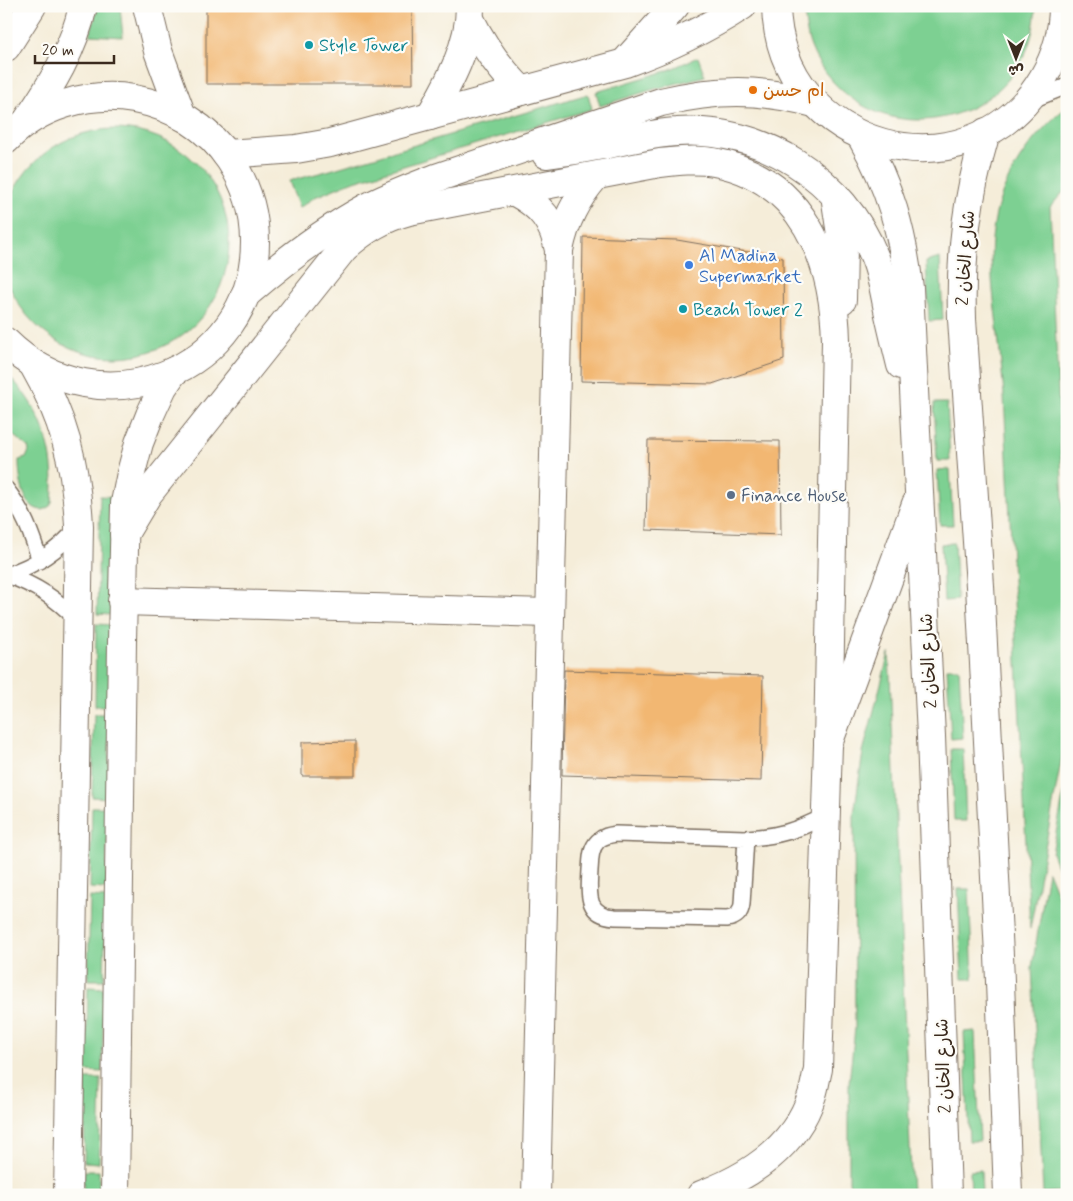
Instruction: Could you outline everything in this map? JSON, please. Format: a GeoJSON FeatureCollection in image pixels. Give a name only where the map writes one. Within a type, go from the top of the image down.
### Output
{"type":"FeatureCollection","features":[{"type":"Feature","properties":{"kind":"main road"},"geometry":{"type":"LineString","coordinates":[[6,47],[32,6]]}},
{"type":"Feature","properties":{"kind":"main road"},"geometry":{"type":"LineString","coordinates":[[16,132],[49,89],[66,56],[79,24],[82,6]]}},
{"type":"Feature","properties":{"kind":"main road"},"geometry":{"type":"LineString","coordinates":[[147,6],[158,51],[182,116]]}},
{"type":"Feature","properties":{"kind":"main road"},"geometry":{"type":"LineString","coordinates":[[625,62],[675,6]]}},
{"type":"Feature","properties":{"kind":"main road"},"geometry":{"type":"LineString","coordinates":[[226,154],[296,149],[330,143],[625,62],[658,51],[690,37],[742,6]]}},
{"type":"Feature","properties":{"kind":"main road"},"geometry":{"type":"LineString","coordinates":[[776,6],[779,36],[784,55],[802,88],[814,103],[828,116],[861,136],[902,148],[924,149],[966,141],[1006,120],[1024,104],[1048,70],[1062,30],[1064,6]]}},
{"type":"Feature","properties":{"kind":"main road"},"geometry":{"type":"LineString","coordinates":[[470,12],[478,34],[498,64],[522,91]]}},
{"type":"Feature","properties":{"kind":"main road"},"geometry":{"type":"LineString","coordinates":[[430,116],[450,79],[470,12]]}},
{"type":"Feature","properties":{"kind":"main road"},"geometry":{"type":"LineString","coordinates":[[245,295],[304,247],[367,208],[436,178],[661,102],[691,95],[722,91],[753,91],[784,95],[814,103]]}},
{"type":"Feature","properties":{"kind":"main road"},"geometry":{"type":"LineString","coordinates":[[6,342],[33,364],[52,374],[72,381],[92,385],[113,386],[155,379],[174,371],[192,360],[224,332],[236,314],[245,295],[252,275],[255,254],[253,218],[246,191],[238,172],[213,139],[182,116],[144,101],[123,97],[102,97],[82,99],[62,105],[43,113],[16,132]]}},
{"type":"Feature","properties":{"kind":"main road"},"geometry":{"type":"LineString","coordinates":[[499,157],[576,150],[661,134],[702,132],[728,135],[751,141],[775,150],[804,168],[835,195],[851,214],[865,235],[875,258],[883,282],[917,432]]}},
{"type":"Feature","properties":{"kind":"main road","name":"شارع الخان 2"},"geometry":{"type":"LineString","coordinates":[[986,132],[975,168],[968,206],[963,244],[961,291],[980,586],[1008,1195]]}},
{"type":"Feature","properties":{"kind":"main road","name":"شارع الخان 2"},"geometry":{"type":"LineString","coordinates":[[861,136],[889,193],[899,224],[910,288],[931,726],[947,1195]]}},
{"type":"Feature","properties":{"kind":"main road"},"geometry":{"type":"LineString","coordinates":[[124,534],[136,512],[155,485],[332,262],[359,235],[391,216],[660,163],[687,160],[713,162],[739,169],[762,180],[783,196],[801,216],[815,238],[831,288],[836,314],[828,744],[818,1069],[812,1096],[799,1123],[782,1146],[760,1165],[736,1180],[702,1195]]}},
{"type":"Feature","properties":{"kind":"main road"},"geometry":{"type":"LineString","coordinates":[[536,1195],[559,250],[567,218],[575,203],[594,177]]}},
{"type":"Feature","properties":{"kind":"main road"},"geometry":{"type":"LineString","coordinates":[[515,192],[528,199],[540,209],[556,235],[559,250]]}},
{"type":"Feature","properties":{"kind":"main road"},"geometry":{"type":"LineString","coordinates":[[835,195],[843,248],[844,279],[836,340]]}},
{"type":"Feature","properties":{"kind":"main road"},"geometry":{"type":"LineString","coordinates":[[33,364],[46,387],[68,442],[75,480],[79,526],[68,1195]]}},
{"type":"Feature","properties":{"kind":"main road"},"geometry":{"type":"LineString","coordinates":[[115,1195],[124,534],[127,496],[139,443],[163,387],[174,371]]}},
{"type":"Feature","properties":{"kind":"main road"},"geometry":{"type":"LineString","coordinates":[[828,744],[920,493]]}},
{"type":"Feature","properties":{"kind":"main road"},"geometry":{"type":"LineString","coordinates":[[122,600],[549,613]]}},
{"type":"Feature","properties":{"kind":"lane"},"geometry":{"type":"LineString","coordinates":[[1024,104],[1048,92],[1067,86]]}},
{"type":"Feature","properties":{"kind":"lane"},"geometry":{"type":"LineString","coordinates":[[6,489],[23,514],[33,537],[40,562]]}},
{"type":"Feature","properties":{"kind":"lane"},"geometry":{"type":"LineString","coordinates":[[7,575],[40,562],[79,526]]}},
{"type":"Feature","properties":{"kind":"lane"},"geometry":{"type":"LineString","coordinates":[[7,575],[38,588],[59,602],[77,620]]}},
{"type":"Feature","properties":{"kind":"lane"},"geometry":{"type":"LineString","coordinates":[[746,838],[742,904],[739,913],[732,918],[607,916],[593,908],[588,893],[591,854],[597,842],[602,838],[616,834],[764,837],[802,828],[825,816]]}},
{"type":"Feature","properties":{"kind":"green space"},"geometry":{"type":"Polygon","coordinates":[[[98,6],[120,6],[123,37],[90,35],[98,6]]]}},
{"type":"Feature","properties":{"kind":"green space"},"geometry":{"type":"Polygon","coordinates":[[[804,6],[1036,6],[1034,27],[1028,47],[1016,70],[999,89],[979,104],[957,114],[933,119],[908,120],[883,115],[860,104],[831,80],[819,64],[811,47],[805,22],[804,6]]]}},
{"type":"Feature","properties":{"kind":"green space"},"geometry":{"type":"Polygon","coordinates":[[[698,57],[705,76],[600,106],[596,92],[666,71],[698,57]]]}},
{"type":"Feature","properties":{"kind":"green space"},"geometry":{"type":"Polygon","coordinates":[[[588,94],[592,109],[351,182],[315,197],[299,208],[289,181],[327,171],[588,94]]]}},
{"type":"Feature","properties":{"kind":"green space"},"geometry":{"type":"Polygon","coordinates":[[[1067,107],[1067,188],[1050,207],[1067,594],[1067,729],[1030,929],[1004,404],[991,250],[998,207],[1011,175],[1030,144],[1067,107]]]}},
{"type":"Feature","properties":{"kind":"green space"},"geometry":{"type":"Polygon","coordinates":[[[104,129],[126,129],[159,137],[179,148],[196,162],[210,179],[221,199],[229,232],[227,265],[221,287],[210,307],[196,324],[179,338],[159,349],[126,357],[104,357],[71,349],[61,344],[42,331],[27,316],[9,287],[1,254],[1,232],[9,199],[14,189],[27,170],[42,155],[71,137],[104,129]]]}},
{"type":"Feature","properties":{"kind":"green space"},"geometry":{"type":"Polygon","coordinates":[[[940,258],[943,320],[929,321],[926,262],[940,258]]]}},
{"type":"Feature","properties":{"kind":"green space"},"geometry":{"type":"Polygon","coordinates":[[[6,373],[19,386],[38,416],[49,449],[52,466],[52,502],[50,506],[43,510],[36,509],[30,504],[21,483],[19,460],[26,458],[29,451],[28,447],[6,430],[6,373]]]}},
{"type":"Feature","properties":{"kind":"green space"},"geometry":{"type":"Polygon","coordinates":[[[934,403],[947,403],[950,461],[937,461],[934,403]]]}},
{"type":"Feature","properties":{"kind":"green space"},"geometry":{"type":"Polygon","coordinates":[[[950,469],[953,525],[940,525],[937,470],[950,469]]]}},
{"type":"Feature","properties":{"kind":"green space"},"geometry":{"type":"Polygon","coordinates":[[[100,496],[115,497],[112,615],[97,614],[100,496]]]}},
{"type":"Feature","properties":{"kind":"green space"},"geometry":{"type":"Polygon","coordinates":[[[954,543],[957,600],[944,601],[941,544],[954,543]]]}},
{"type":"Feature","properties":{"kind":"green space"},"geometry":{"type":"Polygon","coordinates":[[[96,624],[112,625],[110,706],[95,706],[96,624]]]}},
{"type":"Feature","properties":{"kind":"green space"},"geometry":{"type":"Polygon","coordinates":[[[889,653],[912,1195],[853,1195],[849,1182],[849,1083],[855,1028],[854,814],[863,752],[889,653]]]}},
{"type":"Feature","properties":{"kind":"green space"},"geometry":{"type":"Polygon","coordinates":[[[947,668],[959,668],[963,738],[951,739],[947,668]]]}},
{"type":"Feature","properties":{"kind":"green space"},"geometry":{"type":"Polygon","coordinates":[[[94,714],[110,714],[108,798],[92,797],[94,714]]]}},
{"type":"Feature","properties":{"kind":"green space"},"geometry":{"type":"Polygon","coordinates":[[[951,749],[963,749],[966,821],[954,821],[951,749]]]}},
{"type":"Feature","properties":{"kind":"green space"},"geometry":{"type":"Polygon","coordinates":[[[1067,777],[1067,892],[1052,853],[1067,777]]]}},
{"type":"Feature","properties":{"kind":"green space"},"geometry":{"type":"Polygon","coordinates":[[[92,807],[108,807],[106,889],[90,888],[92,807]]]}},
{"type":"Feature","properties":{"kind":"green space"},"geometry":{"type":"Polygon","coordinates":[[[1048,871],[1067,919],[1067,1191],[1043,1193],[1032,967],[1048,871]]]}},
{"type":"Feature","properties":{"kind":"green space"},"geometry":{"type":"Polygon","coordinates":[[[958,889],[969,889],[973,979],[962,979],[958,889]]]}},
{"type":"Feature","properties":{"kind":"green space"},"geometry":{"type":"Polygon","coordinates":[[[90,897],[106,898],[104,980],[88,980],[90,897]]]}},
{"type":"Feature","properties":{"kind":"green space"},"geometry":{"type":"Polygon","coordinates":[[[88,987],[104,988],[102,1072],[86,1071],[88,987]]]}},
{"type":"Feature","properties":{"kind":"green space"},"geometry":{"type":"Polygon","coordinates":[[[975,1031],[980,1141],[969,1141],[964,1032],[975,1031]]]}},
{"type":"Feature","properties":{"kind":"green space"},"geometry":{"type":"Polygon","coordinates":[[[86,1079],[101,1079],[99,1163],[84,1162],[86,1079]]]}},
{"type":"Feature","properties":{"kind":"green space"},"geometry":{"type":"Polygon","coordinates":[[[981,1170],[982,1195],[971,1195],[970,1171],[981,1170]]]}},
{"type":"Feature","properties":{"kind":"green space"},"geometry":{"type":"Polygon","coordinates":[[[84,1171],[99,1171],[99,1195],[83,1195],[84,1171]]]}},
{"type":"Feature","properties":{"kind":"building","name":"Style Tower"},"geometry":{"type":"Polygon","coordinates":[[[206,6],[412,6],[413,84],[206,84],[206,6]]]}},
{"type":"Feature","properties":{"kind":"building","name":"Beach Tower 2"},"geometry":{"type":"Polygon","coordinates":[[[583,237],[677,240],[783,258],[784,360],[712,384],[581,381],[583,237]]]}},
{"type":"Feature","properties":{"kind":"building"},"geometry":{"type":"Polygon","coordinates":[[[648,440],[780,441],[781,535],[646,530],[648,440]]]}},
{"type":"Feature","properties":{"kind":"building"},"geometry":{"type":"Polygon","coordinates":[[[564,670],[763,676],[761,781],[562,775],[564,670]]]}},
{"type":"Feature","properties":{"kind":"building"},"geometry":{"type":"Polygon","coordinates":[[[355,741],[355,776],[302,776],[302,742],[355,741]]]}},
{"type":"Feature","properties":{"kind":"place","name":"Style Tower"},"geometry":{"type":"Point","coordinates":[309,45]}},
{"type":"Feature","properties":{"kind":"place","name":"ام حسن"},"geometry":{"type":"Point","coordinates":[753,90]}},
{"type":"Feature","properties":{"kind":"place","name":"Al Madina Supermarket"},"geometry":{"type":"Point","coordinates":[689,265]}},
{"type":"Feature","properties":{"kind":"place","name":"Beach Tower 2"},"geometry":{"type":"Point","coordinates":[683,309]}},
{"type":"Feature","properties":{"kind":"place","name":"Finance House"},"geometry":{"type":"Point","coordinates":[731,495]}}]}
